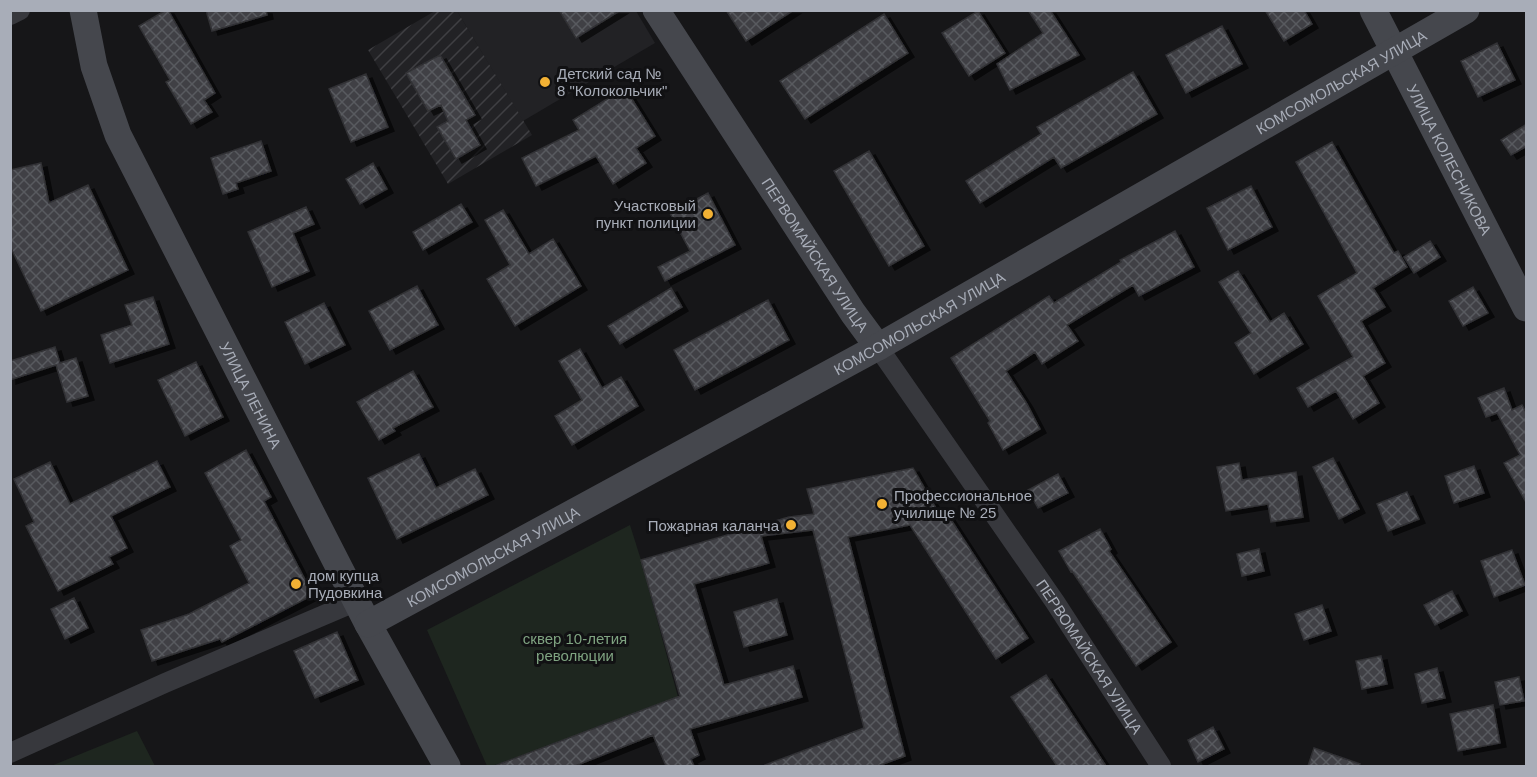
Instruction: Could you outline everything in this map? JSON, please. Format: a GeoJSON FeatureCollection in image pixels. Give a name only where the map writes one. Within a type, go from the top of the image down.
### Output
{"type":"FeatureCollection","features":[{"type":"Feature","properties":{"kind":"street"},"geometry":{"type":"LineString","coordinates":[[10,15],[20,10]]}},
{"type":"Feature","properties":{"kind":"street","name":"УЛИЦА ЛЕНИНА"},"geometry":{"type":"LineString","coordinates":[[84,10],[94,66],[118,135],[363,613],[447,766]]}},
{"type":"Feature","properties":{"kind":"street","name":"ПЕРВОМАЙСКАЯ УЛИЦА"},"geometry":{"type":"LineString","coordinates":[[656,10],[853,313],[1055,602],[1161,766]]}},
{"type":"Feature","properties":{"kind":"street","name":"УЛИЦА КОЛЕСНИКОВА"},"geometry":{"type":"LineString","coordinates":[[1373,10],[1527,308]]}},
{"type":"Feature","properties":{"kind":"street","name":"КОМСОМОЛЬСКАЯ УЛИЦА"},"geometry":{"type":"LineString","coordinates":[[10,753],[165,683],[363,613],[878,347],[1466,10]]}},
{"type":"Feature","properties":{"kind":"shaded area"},"geometry":{"type":"Polygon","coordinates":[[[435,11],[457,11],[532,135],[448,184],[368,50],[435,11]]]}},
{"type":"Feature","properties":{"kind":"shaded area","name":"Детский сад № 8 \"Колокольчик\""},"geometry":{"type":"Polygon","coordinates":[[[457,11],[636,11],[655,43],[523,121],[457,11]]]}},
{"type":"Feature","properties":{"kind":"green space","name":"сквер 10-летия революции"},"geometry":{"type":"Polygon","coordinates":[[[630,525],[678,697],[493,766],[487,766],[427,630],[630,525]]]}},
{"type":"Feature","properties":{"kind":"green space"},"geometry":{"type":"Polygon","coordinates":[[[137,731],[155,766],[51,766],[137,731]]]}},
{"type":"Feature","properties":{"kind":"building"},"geometry":{"type":"Polygon","coordinates":[[[166,10],[215,93],[204,100],[212,112],[191,124],[166,82],[170,80],[139,26],[166,10]]]}},
{"type":"Feature","properties":{"kind":"building"},"geometry":{"type":"Polygon","coordinates":[[[206,10],[266,10],[267,15],[212,31],[206,10]]]}},
{"type":"Feature","properties":{"kind":"building"},"geometry":{"type":"Polygon","coordinates":[[[559,10],[621,10],[576,38],[559,10]]]}},
{"type":"Feature","properties":{"kind":"building"},"geometry":{"type":"Polygon","coordinates":[[[726,10],[794,10],[746,41],[726,10]]]}},
{"type":"Feature","properties":{"kind":"building"},"geometry":{"type":"Polygon","coordinates":[[[1028,10],[1050,10],[1079,55],[1010,90],[997,64],[1043,33],[1028,10]]]}},
{"type":"Feature","properties":{"kind":"building"},"geometry":{"type":"Polygon","coordinates":[[[1265,10],[1304,10],[1312,24],[1284,41],[1265,10]]]}},
{"type":"Feature","properties":{"kind":"building"},"geometry":{"type":"Polygon","coordinates":[[[978,11],[1005,53],[969,76],[942,33],[978,11]]]}},
{"type":"Feature","properties":{"kind":"building"},"geometry":{"type":"Polygon","coordinates":[[[884,14],[908,53],[805,119],[780,81],[884,14]]]}},
{"type":"Feature","properties":{"kind":"building"},"geometry":{"type":"Polygon","coordinates":[[[1222,26],[1242,64],[1186,93],[1166,55],[1222,26]]]}},
{"type":"Feature","properties":{"kind":"building"},"geometry":{"type":"Polygon","coordinates":[[[1497,43],[1515,80],[1478,97],[1461,61],[1497,43]]]}},
{"type":"Feature","properties":{"kind":"building"},"geometry":{"type":"Polygon","coordinates":[[[440,55],[475,115],[466,120],[480,145],[456,159],[437,127],[448,121],[441,105],[428,111],[406,73],[440,55]]]}},
{"type":"Feature","properties":{"kind":"building"},"geometry":{"type":"Polygon","coordinates":[[[1133,72],[1157,114],[1061,168],[1054,157],[980,203],[966,181],[1041,134],[1037,127],[1133,72]]]}},
{"type":"Feature","properties":{"kind":"building"},"geometry":{"type":"Polygon","coordinates":[[[366,74],[388,127],[351,142],[329,89],[366,74]]]}},
{"type":"Feature","properties":{"kind":"building"},"geometry":{"type":"Polygon","coordinates":[[[625,88],[655,136],[636,148],[646,163],[613,184],[596,156],[536,186],[522,158],[579,130],[573,120],[625,88]]]}},
{"type":"Feature","properties":{"kind":"building"},"geometry":{"type":"Polygon","coordinates":[[[1527,124],[1527,146],[1511,155],[1501,140],[1527,124]]]}},
{"type":"Feature","properties":{"kind":"building"},"geometry":{"type":"Polygon","coordinates":[[[261,141],[271,171],[236,183],[238,189],[223,194],[211,158],[261,141]]]}},
{"type":"Feature","properties":{"kind":"building"},"geometry":{"type":"Polygon","coordinates":[[[1332,142],[1394,253],[1398,251],[1407,267],[1373,288],[1385,307],[1361,321],[1385,363],[1363,376],[1379,403],[1353,419],[1336,391],[1308,407],[1297,388],[1353,357],[1318,296],[1357,273],[1296,162],[1332,142]]]}},
{"type":"Feature","properties":{"kind":"building"},"geometry":{"type":"Polygon","coordinates":[[[869,151],[924,246],[889,266],[834,171],[869,151]]]}},
{"type":"Feature","properties":{"kind":"building"},"geometry":{"type":"Polygon","coordinates":[[[41,163],[49,203],[88,185],[128,270],[41,311],[10,246],[10,170],[41,163]]]}},
{"type":"Feature","properties":{"kind":"building"},"geometry":{"type":"Polygon","coordinates":[[[373,163],[387,189],[360,204],[346,179],[373,163]]]}},
{"type":"Feature","properties":{"kind":"building"},"geometry":{"type":"Polygon","coordinates":[[[1251,186],[1272,227],[1228,250],[1207,208],[1251,186]]]}},
{"type":"Feature","properties":{"kind":"building"},"geometry":{"type":"Polygon","coordinates":[[[708,193],[735,245],[665,281],[658,267],[690,251],[670,213],[708,193]]]}},
{"type":"Feature","properties":{"kind":"building"},"geometry":{"type":"Polygon","coordinates":[[[461,204],[472,222],[423,250],[413,232],[461,204]]]}},
{"type":"Feature","properties":{"kind":"building"},"geometry":{"type":"Polygon","coordinates":[[[306,207],[314,224],[293,233],[309,271],[272,287],[248,232],[306,207]]]}},
{"type":"Feature","properties":{"kind":"building"},"geometry":{"type":"Polygon","coordinates":[[[503,210],[529,254],[553,239],[581,286],[515,326],[487,279],[510,265],[485,220],[503,210]]]}},
{"type":"Feature","properties":{"kind":"building"},"geometry":{"type":"Polygon","coordinates":[[[1175,231],[1194,267],[1139,296],[1133,285],[1067,325],[1078,341],[1042,364],[1035,352],[1006,371],[1040,429],[1003,450],[988,423],[990,421],[951,358],[1049,296],[1054,303],[1121,262],[1120,260],[1175,231]]]}},
{"type":"Feature","properties":{"kind":"building"},"geometry":{"type":"Polygon","coordinates":[[[1430,241],[1440,257],[1414,273],[1404,257],[1430,241]]]}},
{"type":"Feature","properties":{"kind":"building"},"geometry":{"type":"Polygon","coordinates":[[[1238,271],[1270,322],[1284,313],[1303,344],[1254,374],[1235,343],[1251,333],[1219,282],[1238,271]]]}},
{"type":"Feature","properties":{"kind":"building"},"geometry":{"type":"Polygon","coordinates":[[[417,286],[438,325],[390,350],[369,311],[417,286]]]}},
{"type":"Feature","properties":{"kind":"building"},"geometry":{"type":"Polygon","coordinates":[[[1473,287],[1488,313],[1463,326],[1449,301],[1473,287]]]}},
{"type":"Feature","properties":{"kind":"building"},"geometry":{"type":"Polygon","coordinates":[[[671,288],[682,307],[620,344],[608,326],[671,288]]]}},
{"type":"Feature","properties":{"kind":"building"},"geometry":{"type":"Polygon","coordinates":[[[153,297],[169,344],[110,363],[101,335],[132,325],[125,305],[153,297]]]}},
{"type":"Feature","properties":{"kind":"building"},"geometry":{"type":"Polygon","coordinates":[[[768,300],[789,340],[695,390],[674,350],[768,300]]]}},
{"type":"Feature","properties":{"kind":"building"},"geometry":{"type":"Polygon","coordinates":[[[324,303],[345,345],[305,364],[285,322],[324,303]]]}},
{"type":"Feature","properties":{"kind":"building"},"geometry":{"type":"Polygon","coordinates":[[[55,347],[60,363],[76,358],[88,396],[67,402],[56,365],[10,380],[10,361],[55,347]]]}},
{"type":"Feature","properties":{"kind":"building"},"geometry":{"type":"Polygon","coordinates":[[[580,349],[602,388],[621,377],[638,406],[572,445],[555,416],[582,400],[559,361],[580,349]]]}},
{"type":"Feature","properties":{"kind":"building"},"geometry":{"type":"Polygon","coordinates":[[[196,362],[223,417],[185,436],[158,380],[196,362]]]}},
{"type":"Feature","properties":{"kind":"building"},"geometry":{"type":"Polygon","coordinates":[[[413,371],[433,407],[393,428],[395,431],[379,440],[357,402],[413,371]]]}},
{"type":"Feature","properties":{"kind":"building"},"geometry":{"type":"Polygon","coordinates":[[[1504,388],[1512,410],[1522,405],[1527,414],[1527,504],[1504,463],[1520,455],[1497,413],[1486,417],[1478,398],[1504,388]]]}},
{"type":"Feature","properties":{"kind":"building"},"geometry":{"type":"Polygon","coordinates":[[[246,450],[271,497],[264,501],[313,595],[222,642],[220,639],[152,661],[141,630],[189,614],[249,583],[230,546],[241,540],[205,473],[246,450]]]}},
{"type":"Feature","properties":{"kind":"building"},"geometry":{"type":"Polygon","coordinates":[[[419,454],[436,488],[475,469],[488,495],[397,539],[368,478],[419,454]]]}},
{"type":"Feature","properties":{"kind":"building"},"geometry":{"type":"Polygon","coordinates":[[[1333,458],[1359,509],[1339,519],[1313,467],[1333,458]]]}},
{"type":"Feature","properties":{"kind":"building"},"geometry":{"type":"Polygon","coordinates":[[[157,461],[170,487],[111,516],[127,548],[109,557],[113,564],[58,591],[26,526],[34,522],[14,479],[50,462],[70,504],[157,461]]]}},
{"type":"Feature","properties":{"kind":"building"},"geometry":{"type":"Polygon","coordinates":[[[1239,463],[1242,480],[1296,472],[1303,517],[1271,522],[1268,504],[1226,511],[1217,467],[1239,463]]]}},
{"type":"Feature","properties":{"kind":"building"},"geometry":{"type":"Polygon","coordinates":[[[1474,466],[1484,493],[1454,503],[1445,476],[1474,466]]]}},
{"type":"Feature","properties":{"kind":"building"},"geometry":{"type":"Polygon","coordinates":[[[913,468],[941,517],[946,512],[1028,638],[996,659],[910,525],[848,537],[905,756],[878,766],[765,765],[864,728],[813,530],[761,536],[769,563],[694,584],[724,685],[793,666],[802,697],[690,729],[699,755],[691,759],[694,766],[666,766],[653,735],[575,766],[497,765],[680,696],[641,560],[789,517],[814,514],[807,489],[913,468]]]}},
{"type":"Feature","properties":{"kind":"building"},"geometry":{"type":"Polygon","coordinates":[[[1058,474],[1068,493],[1038,508],[1028,490],[1058,474]]]}},
{"type":"Feature","properties":{"kind":"building"},"geometry":{"type":"Polygon","coordinates":[[[1407,492],[1419,519],[1388,531],[1377,504],[1407,492]]]}},
{"type":"Feature","properties":{"kind":"building"},"geometry":{"type":"Polygon","coordinates":[[[1100,529],[1111,549],[1109,551],[1171,642],[1136,666],[1059,551],[1100,529]]]}},
{"type":"Feature","properties":{"kind":"building"},"geometry":{"type":"Polygon","coordinates":[[[1259,549],[1264,571],[1242,576],[1237,554],[1259,549]]]}},
{"type":"Feature","properties":{"kind":"building"},"geometry":{"type":"Polygon","coordinates":[[[1512,550],[1525,585],[1494,597],[1481,561],[1512,550]]]}},
{"type":"Feature","properties":{"kind":"building"},"geometry":{"type":"Polygon","coordinates":[[[1452,591],[1462,611],[1435,625],[1424,605],[1452,591]]]}},
{"type":"Feature","properties":{"kind":"building"},"geometry":{"type":"Polygon","coordinates":[[[74,598],[88,628],[65,639],[51,609],[74,598]]]}},
{"type":"Feature","properties":{"kind":"building"},"geometry":{"type":"Polygon","coordinates":[[[777,599],[787,635],[744,647],[734,612],[777,599]]]}},
{"type":"Feature","properties":{"kind":"building"},"geometry":{"type":"Polygon","coordinates":[[[1322,605],[1331,631],[1304,640],[1295,614],[1322,605]]]}},
{"type":"Feature","properties":{"kind":"building"},"geometry":{"type":"Polygon","coordinates":[[[337,632],[358,680],[315,698],[294,651],[337,632]]]}},
{"type":"Feature","properties":{"kind":"building"},"geometry":{"type":"Polygon","coordinates":[[[1381,656],[1387,684],[1362,689],[1356,661],[1381,656]]]}},
{"type":"Feature","properties":{"kind":"building"},"geometry":{"type":"Polygon","coordinates":[[[1437,668],[1445,698],[1422,703],[1415,674],[1437,668]]]}},
{"type":"Feature","properties":{"kind":"building"},"geometry":{"type":"Polygon","coordinates":[[[1046,675],[1106,766],[1057,766],[1011,697],[1046,675]]]}},
{"type":"Feature","properties":{"kind":"building"},"geometry":{"type":"Polygon","coordinates":[[[1519,677],[1524,701],[1500,705],[1495,682],[1519,677]]]}},
{"type":"Feature","properties":{"kind":"building"},"geometry":{"type":"Polygon","coordinates":[[[1493,705],[1500,743],[1458,751],[1450,714],[1493,705]]]}},
{"type":"Feature","properties":{"kind":"building"},"geometry":{"type":"Polygon","coordinates":[[[1213,727],[1224,749],[1198,762],[1188,740],[1213,727]]]}},
{"type":"Feature","properties":{"kind":"building"},"geometry":{"type":"Polygon","coordinates":[[[1314,748],[1360,764],[1359,766],[1308,766],[1314,748]]]}},
{"type":"Feature","properties":{"kind":"place","name":"Детский сад № 8 \"Колокольчик\""},"geometry":{"type":"Point","coordinates":[545,82]}},
{"type":"Feature","properties":{"kind":"place","name":"Участковый пункт полиции"},"geometry":{"type":"Point","coordinates":[708,214]}},
{"type":"Feature","properties":{"kind":"place","name":"Профессиональное училище № 25"},"geometry":{"type":"Point","coordinates":[882,504]}},
{"type":"Feature","properties":{"kind":"place","name":"Пожарная каланча"},"geometry":{"type":"Point","coordinates":[791,525]}},
{"type":"Feature","properties":{"kind":"place","name":"дом купца Пудовкина"},"geometry":{"type":"Point","coordinates":[296,584]}}]}
